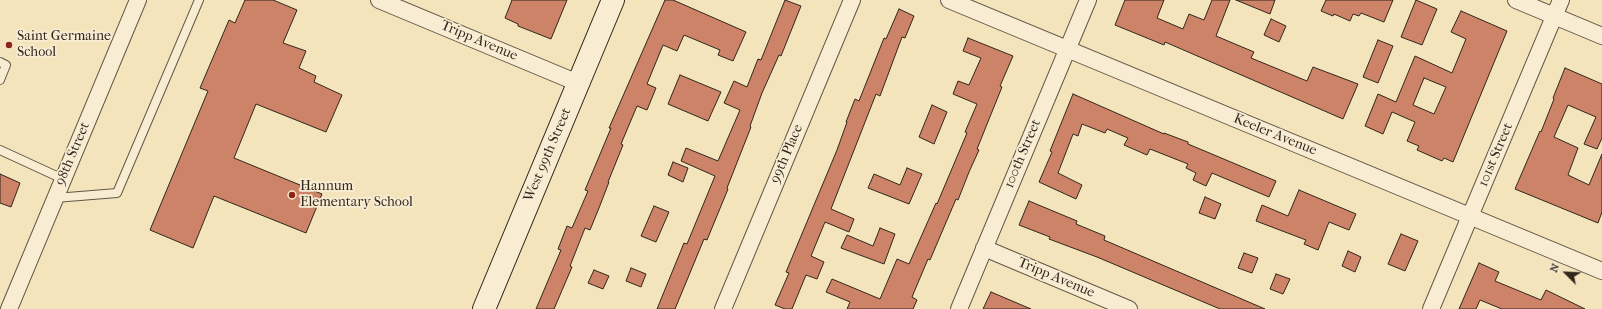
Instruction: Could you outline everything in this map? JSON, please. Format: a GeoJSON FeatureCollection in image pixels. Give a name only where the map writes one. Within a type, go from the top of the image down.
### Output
{"type":"FeatureCollection","features":[{"type":"Feature","properties":{"kind":"street","name":"98th Street"},"geometry":{"type":"LineString","coordinates":[[9,309],[138,0]]}},
{"type":"Feature","properties":{"kind":"street","name":"Tripp Avenue"},"geometry":{"type":"LineString","coordinates":[[379,0],[578,83]]}},
{"type":"Feature","properties":{"kind":"street","name":"West 99th Street"},"geometry":{"type":"LineString","coordinates":[[484,309],[612,0]]}},
{"type":"Feature","properties":{"kind":"street","name":"99th Place"},"geometry":{"type":"LineString","coordinates":[[723,309],[852,0]]}},
{"type":"Feature","properties":{"kind":"street","name":"Keeler Avenue"},"geometry":{"type":"LineString","coordinates":[[949,0],[1602,271]]}},
{"type":"Feature","properties":{"kind":"street","name":"100th Street"},"geometry":{"type":"LineString","coordinates":[[959,309],[1088,0]]}},
{"type":"Feature","properties":{"kind":"street"},"geometry":{"type":"LineString","coordinates":[[1516,0],[1602,36]]}},
{"type":"Feature","properties":{"kind":"street","name":"101st Street"},"geometry":{"type":"LineString","coordinates":[[1431,309],[1560,0]]}},
{"type":"Feature","properties":{"kind":"street","name":"Tripp Avenue"},"geometry":{"type":"LineString","coordinates":[[984,248],[1129,309]]}},
{"type":"Feature","properties":{"kind":"lane"},"geometry":{"type":"LineString","coordinates":[[55,198],[117,193],[199,0]]}},
{"type":"Feature","properties":{"kind":"lane"},"geometry":{"type":"LineString","coordinates":[[0,62],[6,65],[0,80]]}},
{"type":"Feature","properties":{"kind":"lane"},"geometry":{"type":"LineString","coordinates":[[0,150],[63,179]]}},
{"type":"Feature","properties":{"kind":"building"},"geometry":{"type":"Polygon","coordinates":[[[245,0],[273,0],[297,10],[283,43],[306,51],[299,68],[316,76],[314,82],[342,95],[326,132],[256,104],[234,158],[322,194],[306,233],[214,196],[193,248],[150,230],[208,91],[200,88],[229,20],[235,23],[245,0]]]}},
{"type":"Feature","properties":{"kind":"building"},"geometry":{"type":"Polygon","coordinates":[[[512,0],[567,0],[551,39],[518,26],[518,24],[505,18],[512,0]]]}},
{"type":"Feature","properties":{"kind":"building"},"geometry":{"type":"Polygon","coordinates":[[[665,0],[673,0],[746,32],[733,61],[718,55],[720,50],[684,35],[677,51],[663,45],[647,84],[656,88],[647,110],[637,106],[621,144],[623,145],[599,208],[590,230],[585,228],[570,266],[572,267],[554,309],[536,309],[561,250],[558,249],[567,226],[572,228],[588,191],[585,190],[611,128],[609,128],[665,0]]]}},
{"type":"Feature","properties":{"kind":"building"},"geometry":{"type":"Polygon","coordinates":[[[785,0],[801,6],[781,56],[779,55],[762,93],[750,126],[751,127],[727,188],[728,189],[707,240],[704,239],[675,309],[657,309],[684,243],[687,244],[715,176],[681,161],[686,148],[718,161],[740,110],[724,103],[734,81],[747,87],[758,59],[761,60],[785,0]]]}},
{"type":"Feature","properties":{"kind":"building"},"geometry":{"type":"Polygon","coordinates":[[[1125,0],[1164,0],[1157,18],[1183,29],[1189,14],[1204,20],[1212,0],[1230,0],[1216,36],[1254,52],[1251,58],[1307,81],[1313,67],[1358,84],[1343,119],[1165,42],[1164,45],[1115,25],[1125,0]]]}},
{"type":"Feature","properties":{"kind":"building"},"geometry":{"type":"Polygon","coordinates":[[[1236,0],[1275,0],[1270,14],[1236,0]]]}},
{"type":"Feature","properties":{"kind":"building"},"geometry":{"type":"Polygon","coordinates":[[[1326,0],[1393,0],[1384,22],[1361,13],[1359,16],[1353,14],[1350,21],[1334,14],[1333,16],[1321,11],[1326,0]]]}},
{"type":"Feature","properties":{"kind":"building"},"geometry":{"type":"Polygon","coordinates":[[[1416,0],[1437,9],[1422,45],[1401,37],[1416,0]]]}},
{"type":"Feature","properties":{"kind":"building"},"geometry":{"type":"Polygon","coordinates":[[[899,9],[914,16],[905,38],[902,37],[880,96],[876,94],[831,209],[854,219],[849,232],[825,222],[811,256],[824,262],[817,279],[806,275],[792,309],[785,309],[775,305],[789,273],[786,272],[837,150],[855,99],[859,101],[884,38],[886,39],[899,9]]]}},
{"type":"Feature","properties":{"kind":"building"},"geometry":{"type":"Polygon","coordinates":[[[1461,11],[1507,31],[1453,162],[1444,158],[1442,161],[1417,150],[1419,146],[1407,141],[1415,122],[1392,112],[1383,134],[1365,126],[1378,94],[1396,102],[1415,56],[1452,73],[1466,39],[1451,32],[1461,11]],[[1424,78],[1413,105],[1434,114],[1446,87],[1424,78]]]}},
{"type":"Feature","properties":{"kind":"building"},"geometry":{"type":"Polygon","coordinates":[[[1271,19],[1286,26],[1279,42],[1264,35],[1271,19]]]}},
{"type":"Feature","properties":{"kind":"building"},"geometry":{"type":"Polygon","coordinates":[[[968,38],[1013,56],[1000,86],[1002,87],[977,149],[979,150],[958,200],[956,199],[930,260],[928,259],[912,297],[917,300],[913,309],[847,309],[850,302],[826,292],[832,279],[880,299],[897,259],[909,264],[936,203],[937,204],[967,133],[965,132],[977,104],[953,94],[958,81],[969,85],[981,58],[963,51],[968,38]]]}},
{"type":"Feature","properties":{"kind":"building"},"geometry":{"type":"Polygon","coordinates":[[[1378,40],[1393,46],[1378,83],[1363,77],[1378,40]]]}},
{"type":"Feature","properties":{"kind":"building"},"geometry":{"type":"Polygon","coordinates":[[[1565,68],[1602,84],[1602,138],[1597,149],[1584,144],[1596,117],[1568,105],[1554,137],[1578,148],[1568,175],[1589,185],[1602,154],[1602,212],[1598,223],[1515,189],[1540,131],[1541,132],[1565,68]]]}},
{"type":"Feature","properties":{"kind":"building"},"geometry":{"type":"Polygon","coordinates":[[[680,75],[721,92],[708,121],[668,104],[680,75]]]}},
{"type":"Feature","properties":{"kind":"building"},"geometry":{"type":"Polygon","coordinates":[[[1073,94],[1276,181],[1269,197],[1212,173],[1206,186],[1193,180],[1196,173],[1186,168],[1188,164],[1150,149],[1147,155],[1124,145],[1128,138],[1107,129],[1105,133],[1082,124],[1078,136],[1073,134],[1058,173],[1082,185],[1076,199],[1039,182],[1052,152],[1050,151],[1073,94]]]}},
{"type":"Feature","properties":{"kind":"building"},"geometry":{"type":"Polygon","coordinates":[[[932,105],[947,112],[934,144],[919,137],[932,105]]]}},
{"type":"Feature","properties":{"kind":"building"},"geometry":{"type":"Polygon","coordinates":[[[673,162],[688,168],[683,182],[668,175],[673,162]]]}},
{"type":"Feature","properties":{"kind":"building"},"geometry":{"type":"Polygon","coordinates":[[[907,168],[922,174],[909,204],[868,188],[874,174],[900,185],[907,168]]]}},
{"type":"Feature","properties":{"kind":"building"},"geometry":{"type":"Polygon","coordinates":[[[0,174],[20,183],[11,207],[0,203],[0,174]]]}},
{"type":"Feature","properties":{"kind":"building"},"geometry":{"type":"Polygon","coordinates":[[[1299,190],[1356,214],[1349,230],[1329,222],[1318,250],[1304,244],[1306,240],[1256,221],[1262,205],[1288,216],[1299,190]]]}},
{"type":"Feature","properties":{"kind":"building"},"geometry":{"type":"Polygon","coordinates":[[[1205,197],[1221,204],[1215,219],[1199,213],[1205,197]]]}},
{"type":"Feature","properties":{"kind":"building"},"geometry":{"type":"Polygon","coordinates":[[[1029,201],[1077,221],[1076,224],[1105,236],[1104,240],[1265,309],[1220,309],[1097,257],[1049,239],[1050,237],[1019,225],[1029,201]]]}},
{"type":"Feature","properties":{"kind":"building"},"geometry":{"type":"Polygon","coordinates":[[[654,206],[669,212],[656,242],[641,236],[654,206]]]}},
{"type":"Feature","properties":{"kind":"building"},"geometry":{"type":"Polygon","coordinates":[[[880,228],[895,234],[884,264],[841,248],[847,235],[873,246],[880,228]]]}},
{"type":"Feature","properties":{"kind":"building"},"geometry":{"type":"Polygon","coordinates":[[[1401,234],[1418,241],[1405,271],[1388,264],[1401,234]]]}},
{"type":"Feature","properties":{"kind":"building"},"geometry":{"type":"Polygon","coordinates":[[[1348,251],[1361,257],[1355,272],[1342,266],[1348,251]]]}},
{"type":"Feature","properties":{"kind":"building"},"geometry":{"type":"Polygon","coordinates":[[[1244,253],[1258,258],[1252,273],[1238,268],[1244,253]]]}},
{"type":"Feature","properties":{"kind":"building"},"geometry":{"type":"Polygon","coordinates":[[[1479,263],[1499,272],[1495,281],[1541,300],[1546,290],[1585,309],[1502,309],[1480,300],[1476,309],[1459,309],[1479,263]]]}},
{"type":"Feature","properties":{"kind":"building"},"geometry":{"type":"Polygon","coordinates":[[[631,268],[646,274],[641,287],[626,281],[631,268]]]}},
{"type":"Feature","properties":{"kind":"building"},"geometry":{"type":"Polygon","coordinates":[[[594,270],[609,276],[603,289],[588,283],[594,270]]]}},
{"type":"Feature","properties":{"kind":"building"},"geometry":{"type":"Polygon","coordinates":[[[1276,274],[1290,279],[1283,294],[1270,289],[1276,274]]]}},
{"type":"Feature","properties":{"kind":"building"},"geometry":{"type":"Polygon","coordinates":[[[991,292],[1031,309],[983,309],[991,292]]]}},
{"type":"Feature","properties":{"kind":"place","name":"Saint Germaine School"},"geometry":{"type":"Point","coordinates":[9,45]}},
{"type":"Feature","properties":{"kind":"place","name":"Hannum Elementary School"},"geometry":{"type":"Point","coordinates":[292,195]}}]}
